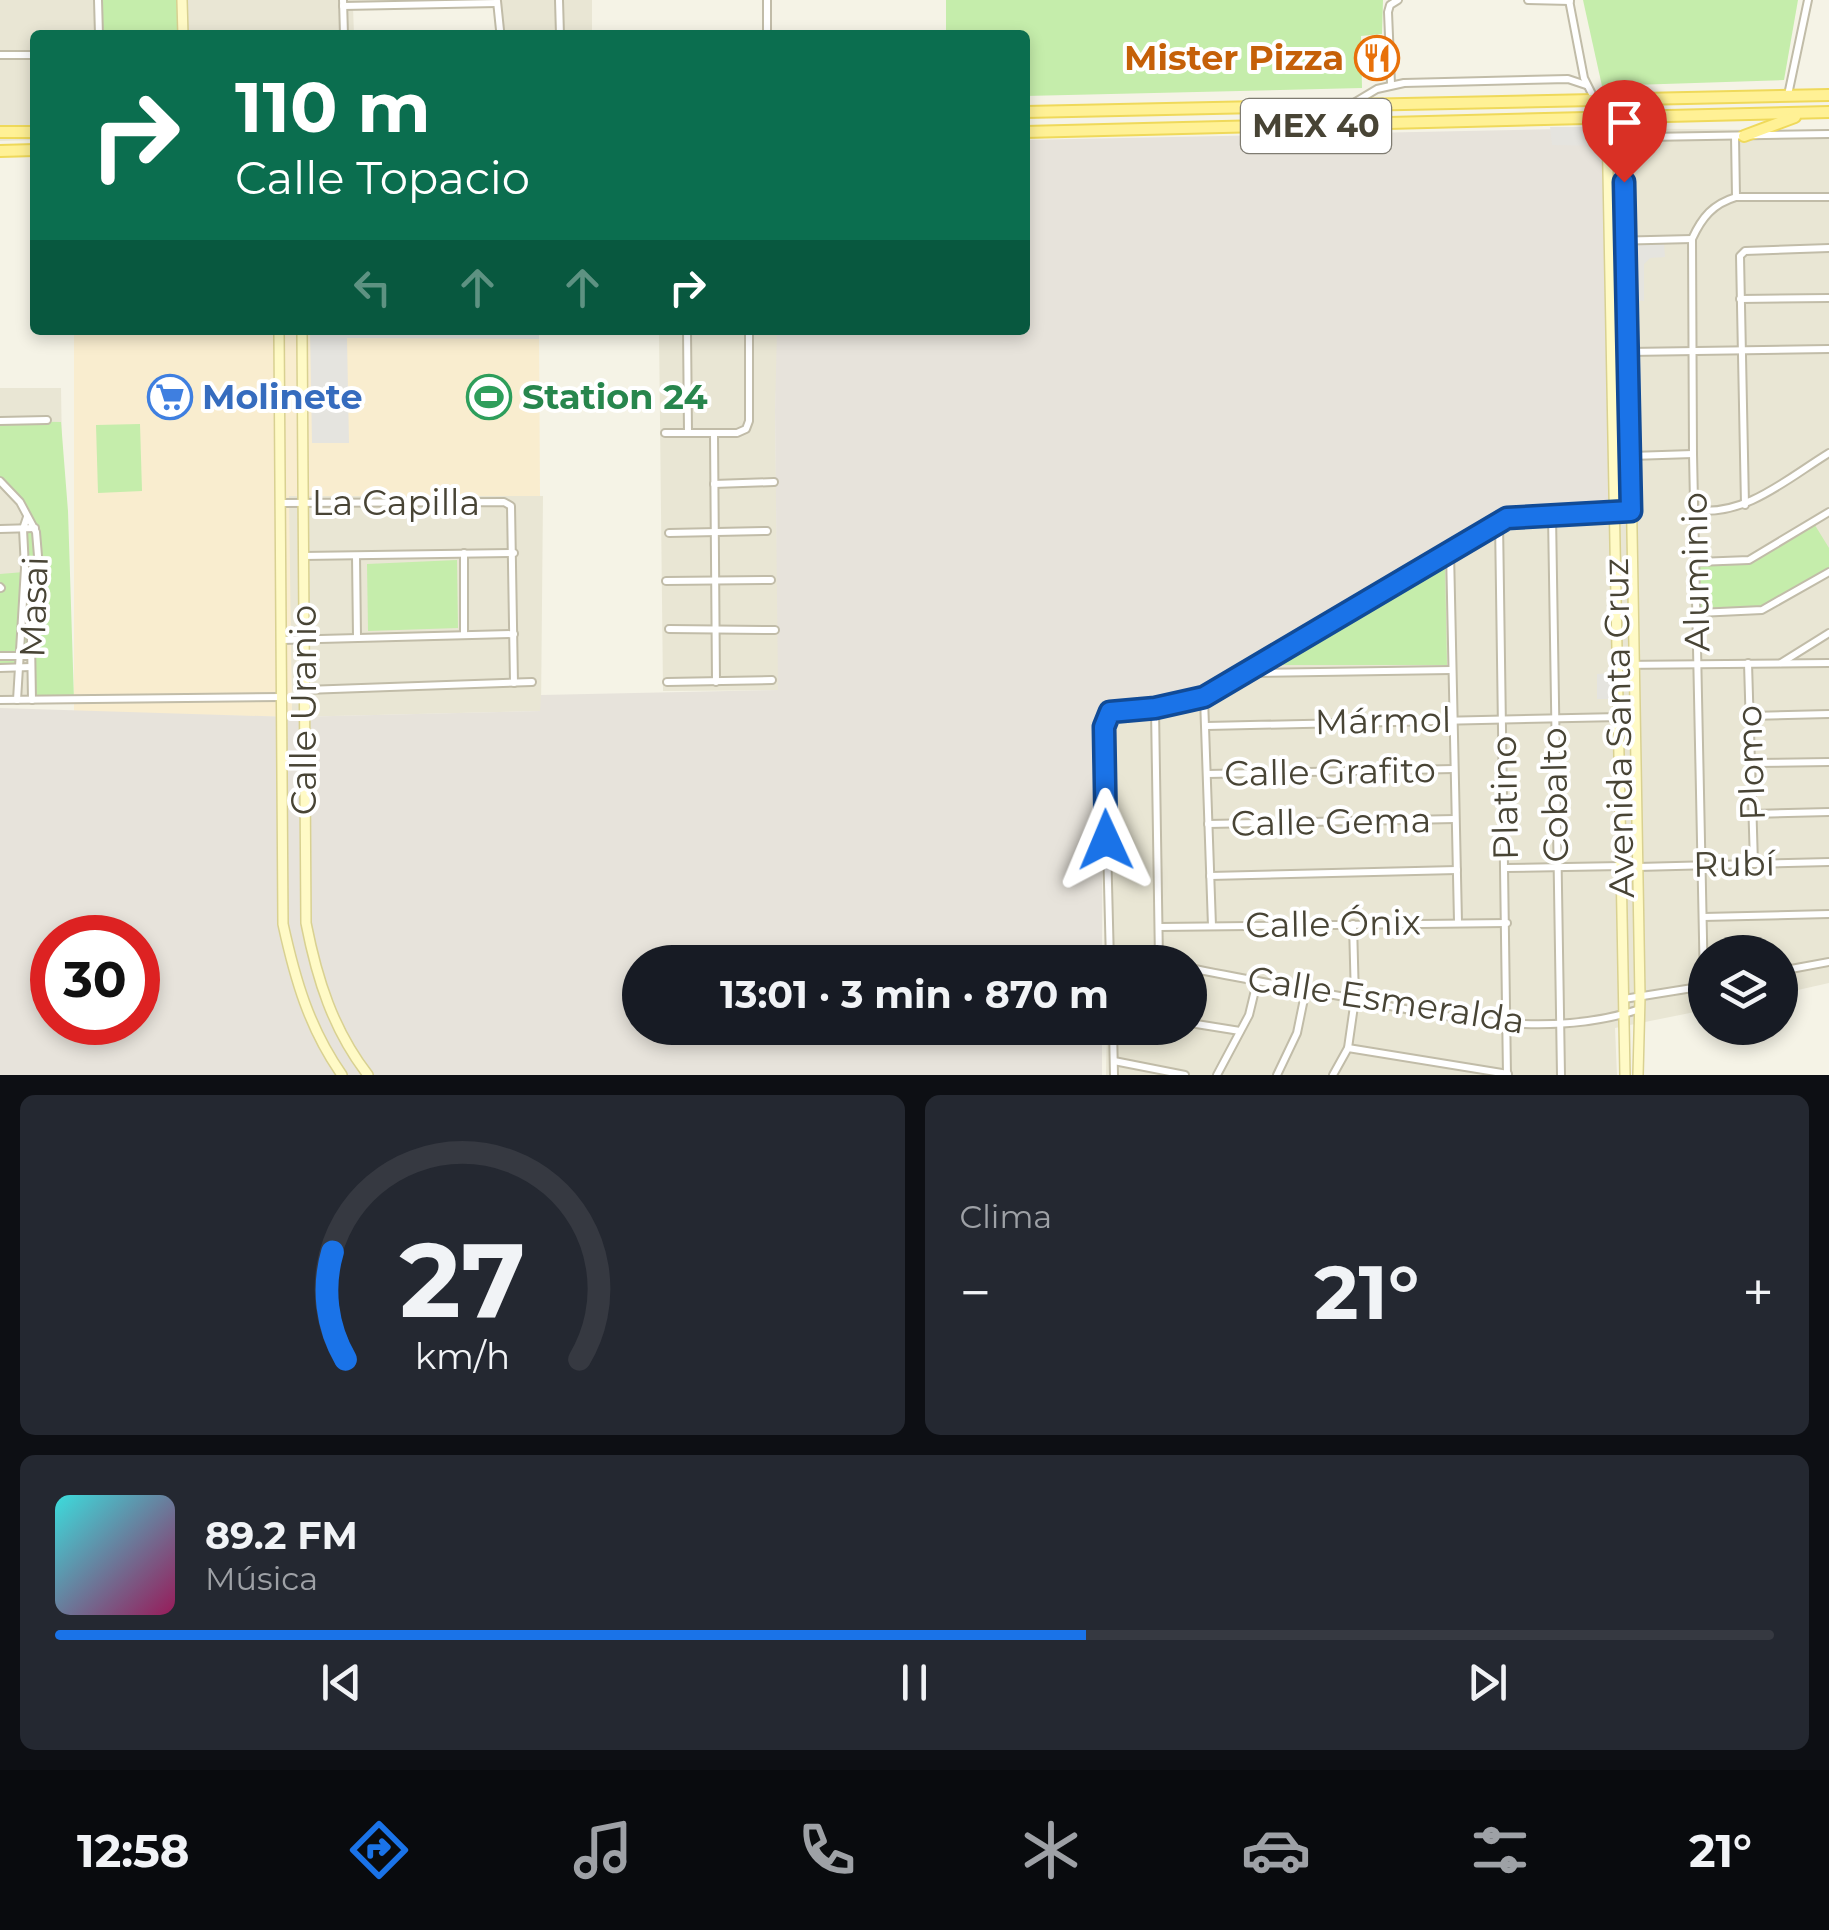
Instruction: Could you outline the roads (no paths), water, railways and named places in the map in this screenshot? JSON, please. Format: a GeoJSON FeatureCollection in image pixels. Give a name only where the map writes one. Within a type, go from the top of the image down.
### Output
{"type":"FeatureCollection","features":[{"type":"Feature","properties":{"kind":"main road","name":"MEX 40"},"geometry":{"type":"LineString","coordinates":[[1030,112],[1829,95]]}},
{"type":"Feature","properties":{"kind":"main road"},"geometry":{"type":"LineString","coordinates":[[1201,110],[1201,128]]}},
{"type":"Feature","properties":{"kind":"main road"},"geometry":{"type":"LineString","coordinates":[[1740,136],[1806,112]]}},
{"type":"Feature","properties":{"kind":"main road","name":"MEX 40"},"geometry":{"type":"LineString","coordinates":[[1030,132],[1829,112]]}},
{"type":"Feature","properties":{"kind":"main road"},"geometry":{"type":"LineString","coordinates":[[0,132],[30,132]]}},
{"type":"Feature","properties":{"kind":"main road"},"geometry":{"type":"LineString","coordinates":[[0,151],[30,150]]}},
{"type":"Feature","properties":{"kind":"street"},"geometry":{"type":"LineString","coordinates":[[98,0],[99,30]]}},
{"type":"Feature","properties":{"kind":"street"},"geometry":{"type":"LineString","coordinates":[[182,0],[184,30]]}},
{"type":"Feature","properties":{"kind":"street"},"geometry":{"type":"LineString","coordinates":[[559,0],[560,30]]}},
{"type":"Feature","properties":{"kind":"street"},"geometry":{"type":"LineString","coordinates":[[766,0],[767,30]]}},
{"type":"Feature","properties":{"kind":"street"},"geometry":{"type":"LineString","coordinates":[[1528,0],[1569,0],[1586,85],[1596,100]]}},
{"type":"Feature","properties":{"kind":"street"},"geometry":{"type":"LineString","coordinates":[[1788,95],[1808,0]]}},
{"type":"Feature","properties":{"kind":"street"},"geometry":{"type":"LineString","coordinates":[[344,30],[343,3],[498,2],[500,30]]}},
{"type":"Feature","properties":{"kind":"street"},"geometry":{"type":"LineString","coordinates":[[1391,84],[1394,3]]}},
{"type":"Feature","properties":{"kind":"street"},"geometry":{"type":"LineString","coordinates":[[0,55],[30,54]]}},
{"type":"Feature","properties":{"kind":"street"},"geometry":{"type":"LineString","coordinates":[[1568,80],[1581,65]]}},
{"type":"Feature","properties":{"kind":"street"},"geometry":{"type":"LineString","coordinates":[[1346,107],[1391,84],[1568,80],[1586,85]]}},
{"type":"Feature","properties":{"kind":"street","name":"Avenida Santa Cruz"},"geometry":{"type":"LineString","coordinates":[[1614,100],[1622,118],[1631,456],[1640,996],[1639,1063],[1631,1075]]}},
{"type":"Feature","properties":{"kind":"street","name":"Avenida Santa Cruz"},"geometry":{"type":"LineString","coordinates":[[1614,100],[1606,119],[1624,1014],[1631,1075]]}},
{"type":"Feature","properties":{"kind":"street"},"geometry":{"type":"LineString","coordinates":[[1622,118],[1630,130],[1648,138]]}},
{"type":"Feature","properties":{"kind":"street"},"geometry":{"type":"LineString","coordinates":[[1623,154],[1634,141],[1648,138],[1829,134]]}},
{"type":"Feature","properties":{"kind":"street"},"geometry":{"type":"LineString","coordinates":[[1736,197],[1740,136]]}},
{"type":"Feature","properties":{"kind":"street"},"geometry":{"type":"LineString","coordinates":[[1610,241],[1692,239],[1714,206],[1736,197],[1829,197]]}},
{"type":"Feature","properties":{"kind":"street","name":"Aluminio"},"geometry":{"type":"LineString","coordinates":[[1692,239],[1704,935]]}},
{"type":"Feature","properties":{"kind":"street"},"geometry":{"type":"LineString","coordinates":[[1745,504],[1740,256],[1758,249],[1829,248]]}},
{"type":"Feature","properties":{"kind":"street"},"geometry":{"type":"LineString","coordinates":[[1740,299],[1829,298]]}},
{"type":"Feature","properties":{"kind":"street","name":"Calle Uranio"},"geometry":{"type":"LineString","coordinates":[[279,335],[283,924],[309,1018],[342,1075]]}},
{"type":"Feature","properties":{"kind":"street","name":"Calle Uranio"},"geometry":{"type":"LineString","coordinates":[[302,335],[305,896],[314,960],[342,1037],[368,1075]]}},
{"type":"Feature","properties":{"kind":"street"},"geometry":{"type":"LineString","coordinates":[[688,335],[688,433]]}},
{"type":"Feature","properties":{"kind":"street"},"geometry":{"type":"LineString","coordinates":[[665,434],[738,434],[746,429],[749,335]]}},
{"type":"Feature","properties":{"kind":"street"},"geometry":{"type":"LineString","coordinates":[[1628,352],[1829,348]]}},
{"type":"Feature","properties":{"kind":"street"},"geometry":{"type":"LineString","coordinates":[[0,420],[47,420]]}},
{"type":"Feature","properties":{"kind":"street"},"geometry":{"type":"LineString","coordinates":[[714,434],[716,682]]}},
{"type":"Feature","properties":{"kind":"street"},"geometry":{"type":"LineString","coordinates":[[1631,456],[1693,454]]}},
{"type":"Feature","properties":{"kind":"street"},"geometry":{"type":"LineString","coordinates":[[1695,510],[1715,513],[1745,504],[1828,457]]}},
{"type":"Feature","properties":{"kind":"street","name":"Masai"},"geometry":{"type":"LineString","coordinates":[[0,481],[35,528],[32,700]]}},
{"type":"Feature","properties":{"kind":"street"},"geometry":{"type":"LineString","coordinates":[[714,484],[774,482]]}},
{"type":"Feature","properties":{"kind":"street","name":"La Capilla"},"geometry":{"type":"LineString","coordinates":[[281,503],[504,502],[511,506],[514,553]]}},
{"type":"Feature","properties":{"kind":"street"},"geometry":{"type":"LineString","coordinates":[[1109,945],[1106,716],[1114,710],[1155,708],[1204,697],[1507,518],[1631,511]]}},
{"type":"Feature","properties":{"kind":"street"},"geometry":{"type":"LineString","coordinates":[[1697,562],[1749,560],[1829,512]]}},
{"type":"Feature","properties":{"kind":"street","name":"Cobalto"},"geometry":{"type":"LineString","coordinates":[[1552,515],[1561,1075]]}},
{"type":"Feature","properties":{"kind":"street","name":"Masai"},"geometry":{"type":"LineString","coordinates":[[17,700],[24,529],[28,516]]}},
{"type":"Feature","properties":{"kind":"street","name":"Platino"},"geometry":{"type":"LineString","coordinates":[[1498,522],[1508,1075]]}},
{"type":"Feature","properties":{"kind":"street"},"geometry":{"type":"LineString","coordinates":[[0,528],[35,528]]}},
{"type":"Feature","properties":{"kind":"street"},"geometry":{"type":"LineString","coordinates":[[669,533],[767,531]]}},
{"type":"Feature","properties":{"kind":"street"},"geometry":{"type":"LineString","coordinates":[[1450,549],[1458,922]]}},
{"type":"Feature","properties":{"kind":"street"},"geometry":{"type":"LineString","coordinates":[[464,553],[464,634]]}},
{"type":"Feature","properties":{"kind":"street"},"geometry":{"type":"LineString","coordinates":[[303,556],[514,553],[514,682]]}},
{"type":"Feature","properties":{"kind":"street"},"geometry":{"type":"LineString","coordinates":[[356,556],[356,636]]}},
{"type":"Feature","properties":{"kind":"street"},"geometry":{"type":"LineString","coordinates":[[1698,614],[1762,610],[1829,572]]}},
{"type":"Feature","properties":{"kind":"street"},"geometry":{"type":"LineString","coordinates":[[24,573],[36,573]]}},
{"type":"Feature","properties":{"kind":"street"},"geometry":{"type":"LineString","coordinates":[[666,581],[771,580]]}},
{"type":"Feature","properties":{"kind":"street"},"geometry":{"type":"LineString","coordinates":[[669,629],[774,630]]}},
{"type":"Feature","properties":{"kind":"street"},"geometry":{"type":"LineString","coordinates":[[1780,664],[1829,633]]}},
{"type":"Feature","properties":{"kind":"street"},"geometry":{"type":"LineString","coordinates":[[282,640],[514,634]]}},
{"type":"Feature","properties":{"kind":"street"},"geometry":{"type":"LineString","coordinates":[[0,656],[30,656]]}},
{"type":"Feature","properties":{"kind":"street","name":"Plomo"},"geometry":{"type":"LineString","coordinates":[[1748,662],[1754,864]]}},
{"type":"Feature","properties":{"kind":"street"},"geometry":{"type":"LineString","coordinates":[[1619,665],[1829,664]]}},
{"type":"Feature","properties":{"kind":"street"},"geometry":{"type":"LineString","coordinates":[[0,668],[31,667]]}},
{"type":"Feature","properties":{"kind":"street"},"geometry":{"type":"LineString","coordinates":[[1246,673],[1451,670]]}},
{"type":"Feature","properties":{"kind":"street"},"geometry":{"type":"LineString","coordinates":[[667,682],[772,680]]}},
{"type":"Feature","properties":{"kind":"street"},"geometry":{"type":"LineString","coordinates":[[304,690],[532,682]]}},
{"type":"Feature","properties":{"kind":"street"},"geometry":{"type":"LineString","coordinates":[[0,700],[283,697]]}},
{"type":"Feature","properties":{"kind":"street"},"geometry":{"type":"LineString","coordinates":[[1204,697],[1212,926]]}},
{"type":"Feature","properties":{"kind":"street"},"geometry":{"type":"LineString","coordinates":[[1155,708],[1160,945]]}},
{"type":"Feature","properties":{"kind":"street"},"geometry":{"type":"LineString","coordinates":[[1750,716],[1829,714]]}},
{"type":"Feature","properties":{"kind":"street","name":"Mármol"},"geometry":{"type":"LineString","coordinates":[[1207,726],[1620,717]]}},
{"type":"Feature","properties":{"kind":"street"},"geometry":{"type":"LineString","coordinates":[[1752,763],[1829,762]]}},
{"type":"Feature","properties":{"kind":"street","name":"Calle Grafito"},"geometry":{"type":"LineString","coordinates":[[1207,774],[1454,769]]}},
{"type":"Feature","properties":{"kind":"street"},"geometry":{"type":"LineString","coordinates":[[1752,814],[1829,812]]}},
{"type":"Feature","properties":{"kind":"street","name":"Calle Gema"},"geometry":{"type":"LineString","coordinates":[[1208,824],[1454,820]]}},
{"type":"Feature","properties":{"kind":"street","name":"Rubí"},"geometry":{"type":"LineString","coordinates":[[1638,867],[1829,862]]}},
{"type":"Feature","properties":{"kind":"street"},"geometry":{"type":"LineString","coordinates":[[1506,868],[1622,866]]}},
{"type":"Feature","properties":{"kind":"street"},"geometry":{"type":"LineString","coordinates":[[1210,876],[1457,870]]}},
{"type":"Feature","properties":{"kind":"street"},"geometry":{"type":"LineString","coordinates":[[1703,917],[1829,914]]}},
{"type":"Feature","properties":{"kind":"street","name":"Calle Ónix"},"geometry":{"type":"LineString","coordinates":[[1159,928],[1507,923]]}},
{"type":"Feature","properties":{"kind":"street"},"geometry":{"type":"LineString","coordinates":[[1333,1075],[1348,1048],[1355,999],[1354,924]]}},
{"type":"Feature","properties":{"kind":"street"},"geometry":{"type":"LineString","coordinates":[[293,968],[314,960]]}},
{"type":"Feature","properties":{"kind":"street"},"geometry":{"type":"LineString","coordinates":[[1798,968],[1829,962]]}},
{"type":"Feature","properties":{"kind":"street","name":"Calle Esmeralda"},"geometry":{"type":"LineString","coordinates":[[1207,972],[1509,1023],[1560,1023],[1640,1009]]}},
{"type":"Feature","properties":{"kind":"street"},"geometry":{"type":"LineString","coordinates":[[1217,1075],[1240,1031],[1257,982]]}},
{"type":"Feature","properties":{"kind":"street"},"geometry":{"type":"LineString","coordinates":[[1276,1075],[1297,1033],[1306,989]]}},
{"type":"Feature","properties":{"kind":"street"},"geometry":{"type":"LineString","coordinates":[[1624,999],[1688,989]]}},
{"type":"Feature","properties":{"kind":"street"},"geometry":{"type":"LineString","coordinates":[[1207,1026],[1240,1031]]}},
{"type":"Feature","properties":{"kind":"street"},"geometry":{"type":"LineString","coordinates":[[1114,1045],[1114,1075]]}},
{"type":"Feature","properties":{"kind":"street"},"geometry":{"type":"LineString","coordinates":[[1348,1048],[1508,1075]]}},
{"type":"Feature","properties":{"kind":"street"},"geometry":{"type":"LineString","coordinates":[[1114,1061],[1185,1075]]}},
{"type":"Feature","properties":{"kind":"place","name":"Mister Pizza"},"geometry":{"type":"Point","coordinates":[1377,58]}},
{"type":"Feature","properties":{"kind":"place","name":"Molinete"},"geometry":{"type":"Point","coordinates":[170,397]}},
{"type":"Feature","properties":{"kind":"place","name":"Station 24"},"geometry":{"type":"Point","coordinates":[489,397]}}]}
